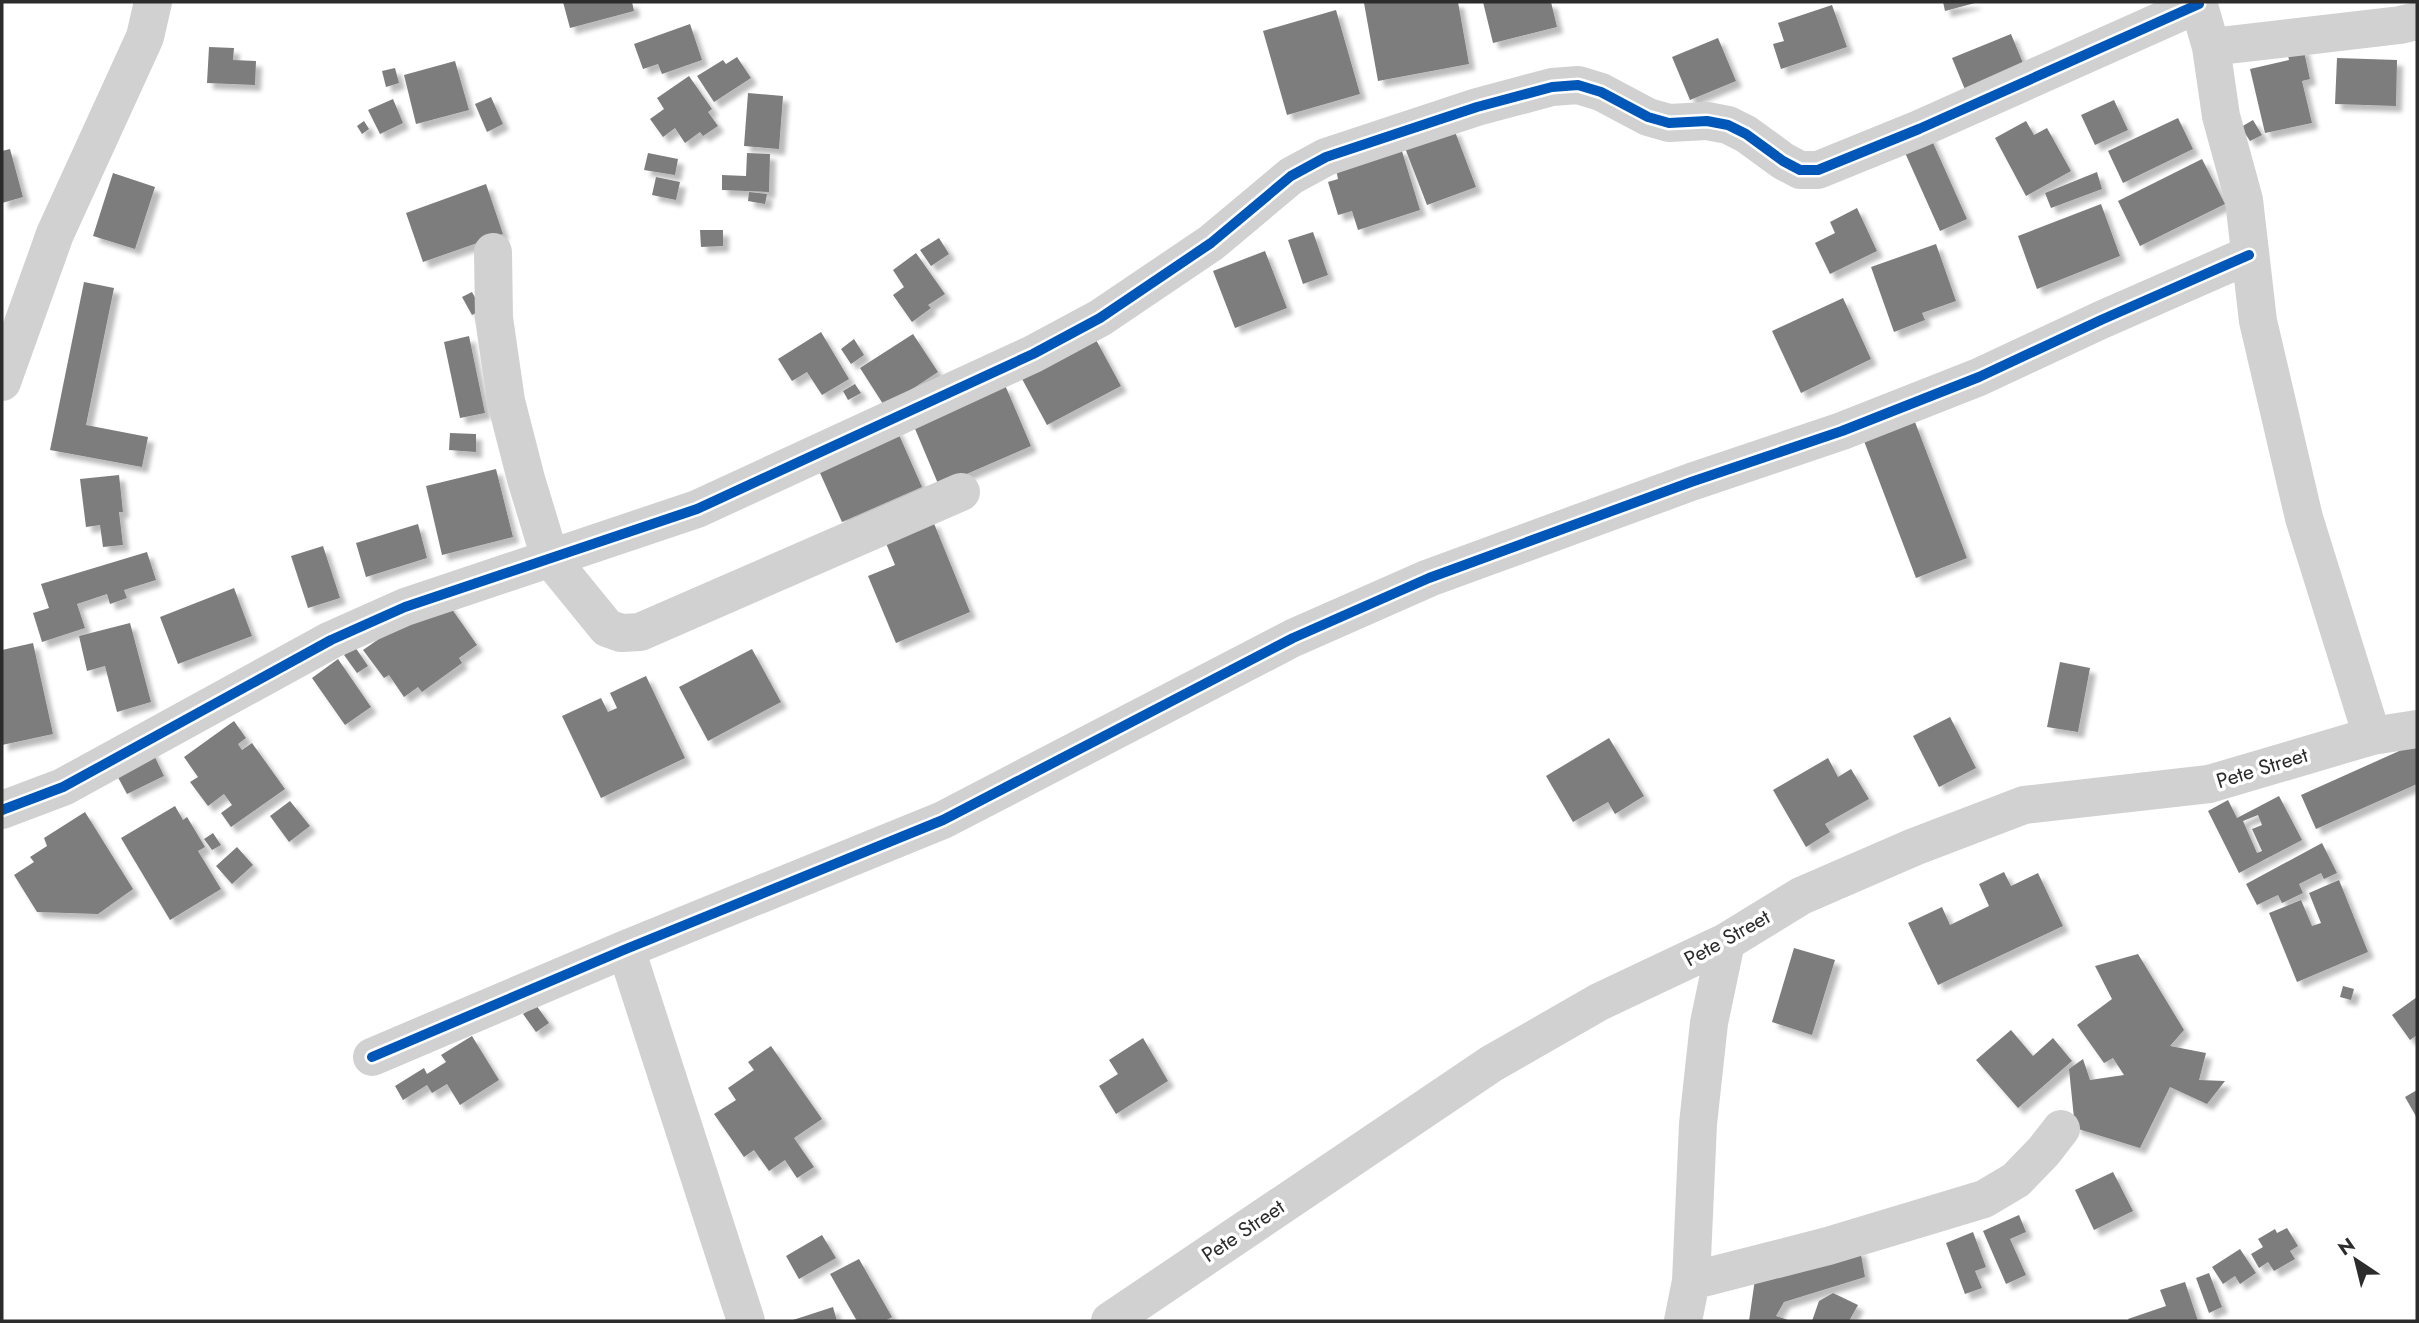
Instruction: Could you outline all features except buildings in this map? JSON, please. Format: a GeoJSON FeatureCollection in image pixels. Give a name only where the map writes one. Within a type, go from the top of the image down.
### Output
{"type":"FeatureCollection","features":[{"type":"Feature","properties":{"kind":"street"},"geometry":{"type":"LineString","coordinates":[[2,382],[55,234],[145,37],[153,2]]}},
{"type":"Feature","properties":{"kind":"street"},"geometry":{"type":"LineString","coordinates":[[2,810],[63,787],[331,640],[405,607],[697,509],[1033,355],[1100,318],[1212,243],[1291,176],[1339,153],[1477,107],[1552,87],[1578,85],[1601,92],[1648,117],[1669,123],[1707,121],[1728,125],[1800,170],[1818,170],[1919,129],[2198,3],[2211,47],[2221,116],[2244,200],[2258,321],[2304,518],[2372,736]]}},
{"type":"Feature","properties":{"kind":"street"},"geometry":{"type":"LineString","coordinates":[[2211,47],[2417,21]]}},
{"type":"Feature","properties":{"kind":"street"},"geometry":{"type":"LineString","coordinates":[[493,251],[494,318],[506,401],[526,479],[550,558],[607,628],[621,634],[640,632],[961,492]]}},
{"type":"Feature","properties":{"kind":"street"},"geometry":{"type":"LineString","coordinates":[[372,1057],[626,948],[943,820],[1293,638],[1429,578],[1904,407],[1979,377],[2249,255]]}},
{"type":"Feature","properties":{"kind":"street","name":"Pete Street"},"geometry":{"type":"LineString","coordinates":[[1110,1321],[1491,1064],[1599,1002],[1726,942],[1801,896],[1914,847],[2024,805],[2209,784],[2372,736],[2417,729]]}},
{"type":"Feature","properties":{"kind":"street"},"geometry":{"type":"LineString","coordinates":[[1683,1321],[1691,1281],[1698,1124],[1709,1023],[1726,942]]}},
{"type":"Feature","properties":{"kind":"street"},"geometry":{"type":"LineString","coordinates":[[626,948],[746,1321]]}},
{"type":"Feature","properties":{"kind":"street"},"geometry":{"type":"LineString","coordinates":[[1691,1281],[1828,1246],[1984,1199],[2016,1180],[2061,1129]]}},
{"type":"Feature","properties":{"kind":"cycle path"},"geometry":{"type":"LineString","coordinates":[[2,810],[63,787],[331,640],[405,607],[697,509],[1033,354],[1100,318],[1211,243],[1291,176],[1326,157],[1477,107],[1552,87],[1578,85],[1601,92],[1648,117],[1669,123],[1707,121],[1728,125],[1800,170],[1818,170],[1919,129],[2199,4]]}},
{"type":"Feature","properties":{"kind":"cycle path"},"geometry":{"type":"LineString","coordinates":[[372,1057],[626,949],[943,820],[1293,638],[1429,578],[1691,482],[1842,431],[1979,377],[2249,255]]}}]}
